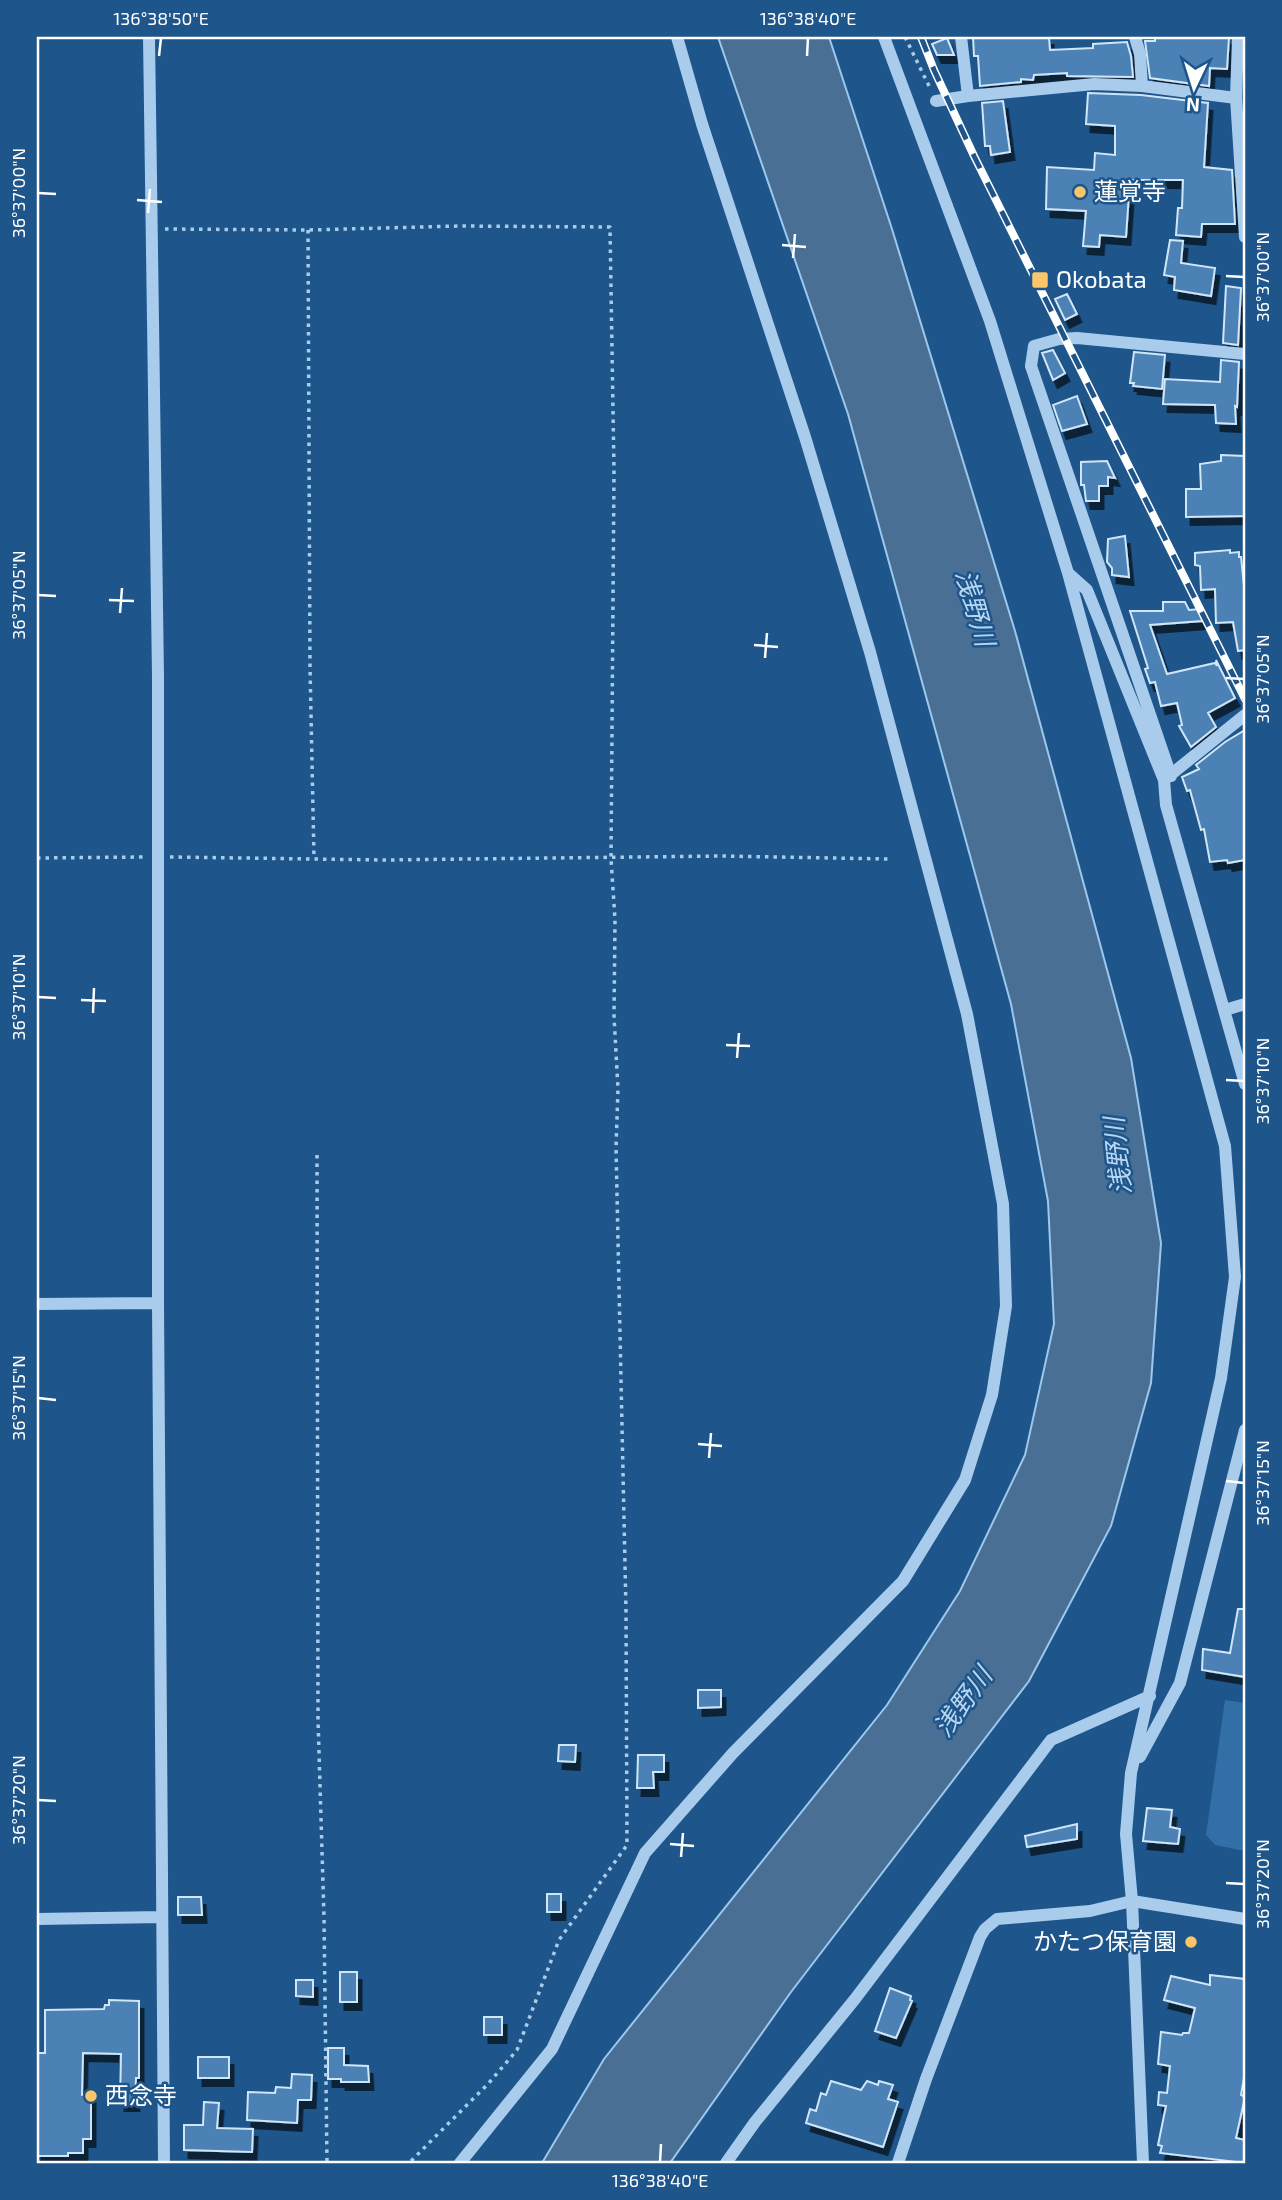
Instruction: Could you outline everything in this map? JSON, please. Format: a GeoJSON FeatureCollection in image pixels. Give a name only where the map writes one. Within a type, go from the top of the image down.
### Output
{"type":"FeatureCollection","features":[{"type":"Feature","properties":{"kind":"street"},"geometry":{"type":"LineString","coordinates":[[149,37],[158,857],[164,2163]]}},
{"type":"Feature","properties":{"kind":"street"},"geometry":{"type":"LineString","coordinates":[[460,2163],[552,2049],[645,1853],[733,1753],[903,1581],[965,1480],[992,1395],[1006,1306],[1003,1204],[967,1014],[870,652],[805,437],[702,124],[677,37]]}},
{"type":"Feature","properties":{"kind":"street"},"geometry":{"type":"LineString","coordinates":[[884,37],[990,321],[1068,573],[1225,1146],[1235,1277],[1221,1378],[1131,1773],[1126,1833],[1132,1900],[1143,2163]]}},
{"type":"Feature","properties":{"kind":"street"},"geometry":{"type":"LineString","coordinates":[[961,37],[968,96]]}},
{"type":"Feature","properties":{"kind":"street"},"geometry":{"type":"LineString","coordinates":[[1135,37],[1140,54],[1142,86]]}},
{"type":"Feature","properties":{"kind":"street"},"geometry":{"type":"LineString","coordinates":[[1238,37],[1241,81],[1236,98],[1245,237]]}},
{"type":"Feature","properties":{"kind":"street"},"geometry":{"type":"LineString","coordinates":[[936,102],[968,96],[1094,84],[1142,86],[1236,98]]}},
{"type":"Feature","properties":{"kind":"street"},"geometry":{"type":"LineString","coordinates":[[1245,354],[1077,338],[1034,346],[1031,366],[1167,778],[1166,805],[1245,1084]]}},
{"type":"Feature","properties":{"kind":"street"},"geometry":{"type":"LineString","coordinates":[[1068,573],[1087,590],[1167,778]]}},
{"type":"Feature","properties":{"kind":"street"},"geometry":{"type":"LineString","coordinates":[[1167,778],[1245,715]]}},
{"type":"Feature","properties":{"kind":"street"},"geometry":{"type":"LineString","coordinates":[[1225,1010],[1245,1004]]}},
{"type":"Feature","properties":{"kind":"street"},"geometry":{"type":"LineString","coordinates":[[37,1304],[158,1303]]}},
{"type":"Feature","properties":{"kind":"street"},"geometry":{"type":"LineString","coordinates":[[1131,1773],[1180,1683],[1245,1430]]}},
{"type":"Feature","properties":{"kind":"street"},"geometry":{"type":"LineString","coordinates":[[726,2163],[755,2122],[855,1999],[1051,1740],[1150,1696]]}},
{"type":"Feature","properties":{"kind":"street"},"geometry":{"type":"LineString","coordinates":[[898,2163],[926,2079],[985,1929],[997,1919],[1090,1911],[1132,1900],[1245,1919]]}},
{"type":"Feature","properties":{"kind":"street"},"geometry":{"type":"LineString","coordinates":[[37,1919],[162,1917]]}},
{"type":"Feature","properties":{"kind":"path"},"geometry":{"type":"LineString","coordinates":[[905,37],[936,102]]}},
{"type":"Feature","properties":{"kind":"path"},"geometry":{"type":"LineString","coordinates":[[153,229],[610,227],[614,471],[611,859],[615,919],[614,1016],[618,1089],[616,1148],[626,1611],[627,1845],[559,1940],[517,2050],[488,2084],[409,2163]]}},
{"type":"Feature","properties":{"kind":"path"},"geometry":{"type":"LineString","coordinates":[[308,230],[310,666],[314,858]]}},
{"type":"Feature","properties":{"kind":"path"},"geometry":{"type":"LineString","coordinates":[[37,858],[611,859],[721,856],[888,859]]}},
{"type":"Feature","properties":{"kind":"path"},"geometry":{"type":"LineString","coordinates":[[317,1154],[318,1719],[327,2163]]}},
{"type":"Feature","properties":{"kind":"shaded area"},"geometry":{"type":"Polygon","coordinates":[[[1225,1700],[1245,1703],[1245,1851],[1215,1845],[1206,1835],[1225,1700]]]}},
{"type":"Feature","properties":{"kind":"water","name":"浅野川"},"geometry":{"type":"Polygon","coordinates":[[[718,37],[829,37],[892,229],[1015,631],[1131,1058],[1161,1243],[1151,1383],[1111,1526],[1029,1681],[791,1992],[670,2163],[542,2163],[604,2059],[887,1705],[960,1591],[1025,1455],[1054,1324],[1048,1201],[1011,1004],[848,414],[718,37]]]}},
{"type":"Feature","properties":{"kind":"building"},"geometry":{"type":"Polygon","coordinates":[[[973,37],[1049,37],[1050,50],[1093,48],[1093,44],[1127,42],[1133,77],[1067,76],[1067,73],[1034,75],[1033,80],[1021,79],[1021,82],[980,86],[978,56],[974,56],[973,37]]]}},
{"type":"Feature","properties":{"kind":"building"},"geometry":{"type":"Polygon","coordinates":[[[1155,37],[1229,37],[1227,69],[1210,68],[1209,86],[1150,78],[1145,41],[1155,41],[1155,37]]]}},
{"type":"Feature","properties":{"kind":"building"},"geometry":{"type":"Polygon","coordinates":[[[947,38],[954,55],[937,55],[932,44],[947,38]]]}},
{"type":"Feature","properties":{"kind":"building"},"geometry":{"type":"Polygon","coordinates":[[[1088,93],[1141,95],[1208,103],[1204,167],[1232,170],[1235,224],[1202,224],[1201,237],[1176,235],[1178,208],[1182,208],[1183,180],[1130,180],[1126,237],[1100,235],[1099,247],[1083,246],[1086,211],[1046,209],[1047,167],[1094,170],[1095,153],[1115,155],[1115,126],[1086,124],[1088,93]]]}},
{"type":"Feature","properties":{"kind":"building"},"geometry":{"type":"Polygon","coordinates":[[[1003,101],[1010,152],[991,155],[990,146],[985,146],[982,103],[1003,101]]]}},
{"type":"Feature","properties":{"kind":"building"},"geometry":{"type":"Polygon","coordinates":[[[1170,240],[1183,241],[1181,263],[1215,268],[1211,296],[1174,290],[1175,277],[1164,275],[1170,240]]]}},
{"type":"Feature","properties":{"kind":"building"},"geometry":{"type":"Polygon","coordinates":[[[1226,286],[1241,288],[1238,345],[1223,343],[1226,286]]]}},
{"type":"Feature","properties":{"kind":"building"},"geometry":{"type":"Polygon","coordinates":[[[1067,294],[1077,314],[1065,320],[1055,299],[1067,294]]]}},
{"type":"Feature","properties":{"kind":"building"},"geometry":{"type":"Polygon","coordinates":[[[1053,350],[1065,373],[1053,380],[1042,353],[1053,350]]]}},
{"type":"Feature","properties":{"kind":"building"},"geometry":{"type":"Polygon","coordinates":[[[1134,352],[1165,355],[1162,389],[1133,386],[1134,383],[1130,383],[1134,352]]]}},
{"type":"Feature","properties":{"kind":"building"},"geometry":{"type":"Polygon","coordinates":[[[1221,360],[1239,362],[1236,424],[1216,423],[1215,405],[1163,404],[1165,379],[1220,382],[1221,360]]]}},
{"type":"Feature","properties":{"kind":"building"},"geometry":{"type":"Polygon","coordinates":[[[1077,396],[1087,424],[1062,431],[1053,405],[1077,396]]]}},
{"type":"Feature","properties":{"kind":"building"},"geometry":{"type":"Polygon","coordinates":[[[1221,455],[1245,456],[1245,516],[1186,517],[1186,489],[1201,489],[1200,464],[1221,461],[1221,455]]]}},
{"type":"Feature","properties":{"kind":"building"},"geometry":{"type":"Polygon","coordinates":[[[1107,461],[1115,478],[1108,477],[1108,486],[1099,486],[1099,501],[1086,501],[1084,485],[1081,485],[1081,462],[1107,461]]]}},
{"type":"Feature","properties":{"kind":"building"},"geometry":{"type":"Polygon","coordinates":[[[1125,536],[1129,577],[1112,575],[1112,568],[1107,562],[1108,539],[1125,536]]]}},
{"type":"Feature","properties":{"kind":"building"},"geometry":{"type":"Polygon","coordinates":[[[1230,550],[1230,553],[1239,552],[1241,557],[1245,596],[1245,650],[1238,651],[1233,622],[1216,623],[1215,589],[1201,590],[1200,566],[1195,565],[1195,553],[1230,550]]]}},
{"type":"Feature","properties":{"kind":"building"},"geometry":{"type":"Polygon","coordinates":[[[1163,602],[1185,602],[1189,610],[1201,609],[1202,621],[1150,625],[1167,674],[1215,663],[1217,666],[1216,660],[1235,698],[1208,713],[1216,727],[1191,747],[1179,726],[1182,725],[1177,703],[1161,706],[1155,682],[1150,683],[1130,611],[1163,611],[1163,602]]]}},
{"type":"Feature","properties":{"kind":"building"},"geometry":{"type":"Polygon","coordinates":[[[1245,730],[1245,860],[1210,862],[1204,829],[1201,830],[1190,790],[1187,791],[1182,777],[1199,769],[1196,765],[1245,730]]]}},
{"type":"Feature","properties":{"kind":"building"},"geometry":{"type":"Polygon","coordinates":[[[1238,1609],[1245,1609],[1245,1677],[1202,1670],[1203,1649],[1230,1653],[1238,1609]]]}},
{"type":"Feature","properties":{"kind":"building"},"geometry":{"type":"Polygon","coordinates":[[[698,1690],[721,1690],[721,1707],[698,1708],[698,1690]]]}},
{"type":"Feature","properties":{"kind":"building"},"geometry":{"type":"Polygon","coordinates":[[[559,1745],[576,1745],[575,1762],[558,1761],[559,1745]]]}},
{"type":"Feature","properties":{"kind":"building"},"geometry":{"type":"Polygon","coordinates":[[[638,1755],[664,1755],[664,1772],[653,1772],[654,1788],[637,1788],[638,1755]]]}},
{"type":"Feature","properties":{"kind":"building"},"geometry":{"type":"Polygon","coordinates":[[[1147,1808],[1172,1810],[1170,1827],[1180,1829],[1178,1844],[1143,1841],[1147,1808]]]}},
{"type":"Feature","properties":{"kind":"building"},"geometry":{"type":"Polygon","coordinates":[[[1077,1824],[1077,1839],[1027,1847],[1025,1836],[1077,1824]]]}},
{"type":"Feature","properties":{"kind":"building"},"geometry":{"type":"Polygon","coordinates":[[[547,1894],[561,1894],[561,1912],[547,1912],[547,1894]]]}},
{"type":"Feature","properties":{"kind":"building"},"geometry":{"type":"Polygon","coordinates":[[[178,1897],[201,1897],[202,1915],[178,1915],[178,1897]]]}},
{"type":"Feature","properties":{"kind":"building"},"geometry":{"type":"Polygon","coordinates":[[[340,1972],[357,1972],[357,2002],[340,2002],[340,1972]]]}},
{"type":"Feature","properties":{"kind":"building"},"geometry":{"type":"Polygon","coordinates":[[[1210,1975],[1245,1979],[1245,2072],[1241,2095],[1245,2097],[1236,2138],[1245,2140],[1245,2163],[1160,2153],[1162,2146],[1158,2145],[1166,2106],[1158,2105],[1159,2092],[1167,2093],[1170,2066],[1158,2064],[1161,2032],[1182,2035],[1189,2033],[1195,2008],[1164,2000],[1171,1976],[1210,1985],[1210,1975]]]}},
{"type":"Feature","properties":{"kind":"building"},"geometry":{"type":"Polygon","coordinates":[[[296,1980],[313,1980],[313,1997],[296,1996],[296,1980]]]}},
{"type":"Feature","properties":{"kind":"building"},"geometry":{"type":"Polygon","coordinates":[[[890,1988],[911,1996],[912,2001],[896,2038],[875,2031],[890,1988]]]}},
{"type":"Feature","properties":{"kind":"building"},"geometry":{"type":"Polygon","coordinates":[[[109,2000],[139,2001],[139,2078],[136,2078],[135,2103],[120,2103],[121,2054],[83,2053],[82,2095],[91,2095],[91,2139],[83,2139],[83,2153],[37,2156],[37,2053],[45,2053],[45,2010],[104,2009],[105,2005],[109,2005],[109,2000]]]}},
{"type":"Feature","properties":{"kind":"building"},"geometry":{"type":"Polygon","coordinates":[[[484,2017],[502,2017],[502,2035],[484,2035],[484,2017]]]}},
{"type":"Feature","properties":{"kind":"building"},"geometry":{"type":"Polygon","coordinates":[[[328,2048],[344,2048],[344,2065],[368,2066],[369,2082],[328,2079],[328,2048]]]}},
{"type":"Feature","properties":{"kind":"building"},"geometry":{"type":"Polygon","coordinates":[[[198,2057],[229,2057],[229,2078],[198,2078],[198,2057]]]}},
{"type":"Feature","properties":{"kind":"building"},"geometry":{"type":"Polygon","coordinates":[[[292,2074],[312,2075],[311,2100],[298,2100],[297,2123],[247,2120],[248,2092],[275,2093],[276,2087],[291,2088],[292,2074]]]}},
{"type":"Feature","properties":{"kind":"building"},"geometry":{"type":"Polygon","coordinates":[[[831,2081],[861,2090],[867,2081],[878,2085],[879,2081],[893,2085],[888,2099],[898,2102],[883,2147],[806,2123],[810,2109],[816,2111],[821,2093],[826,2095],[831,2081]]]}},
{"type":"Feature","properties":{"kind":"building"},"geometry":{"type":"Polygon","coordinates":[[[204,2102],[219,2103],[217,2128],[253,2129],[252,2152],[184,2150],[184,2125],[203,2125],[204,2102]]]}},
{"type":"Feature","properties":{"kind":"railway"},"geometry":{"type":"LineString","coordinates":[[921,37],[974,156],[1245,699]]}},
{"type":"Feature","properties":{"kind":"place","name":"蓮覚寺"},"geometry":{"type":"Point","coordinates":[1080,192]}},
{"type":"Feature","properties":{"kind":"place","name":"Okobata"},"geometry":{"type":"Point","coordinates":[1040,280]}},
{"type":"Feature","properties":{"kind":"place","name":"かたつ保育園"},"geometry":{"type":"Point","coordinates":[1191,1942]}},
{"type":"Feature","properties":{"kind":"place","name":"西念寺"},"geometry":{"type":"Point","coordinates":[91,2096]}}]}
